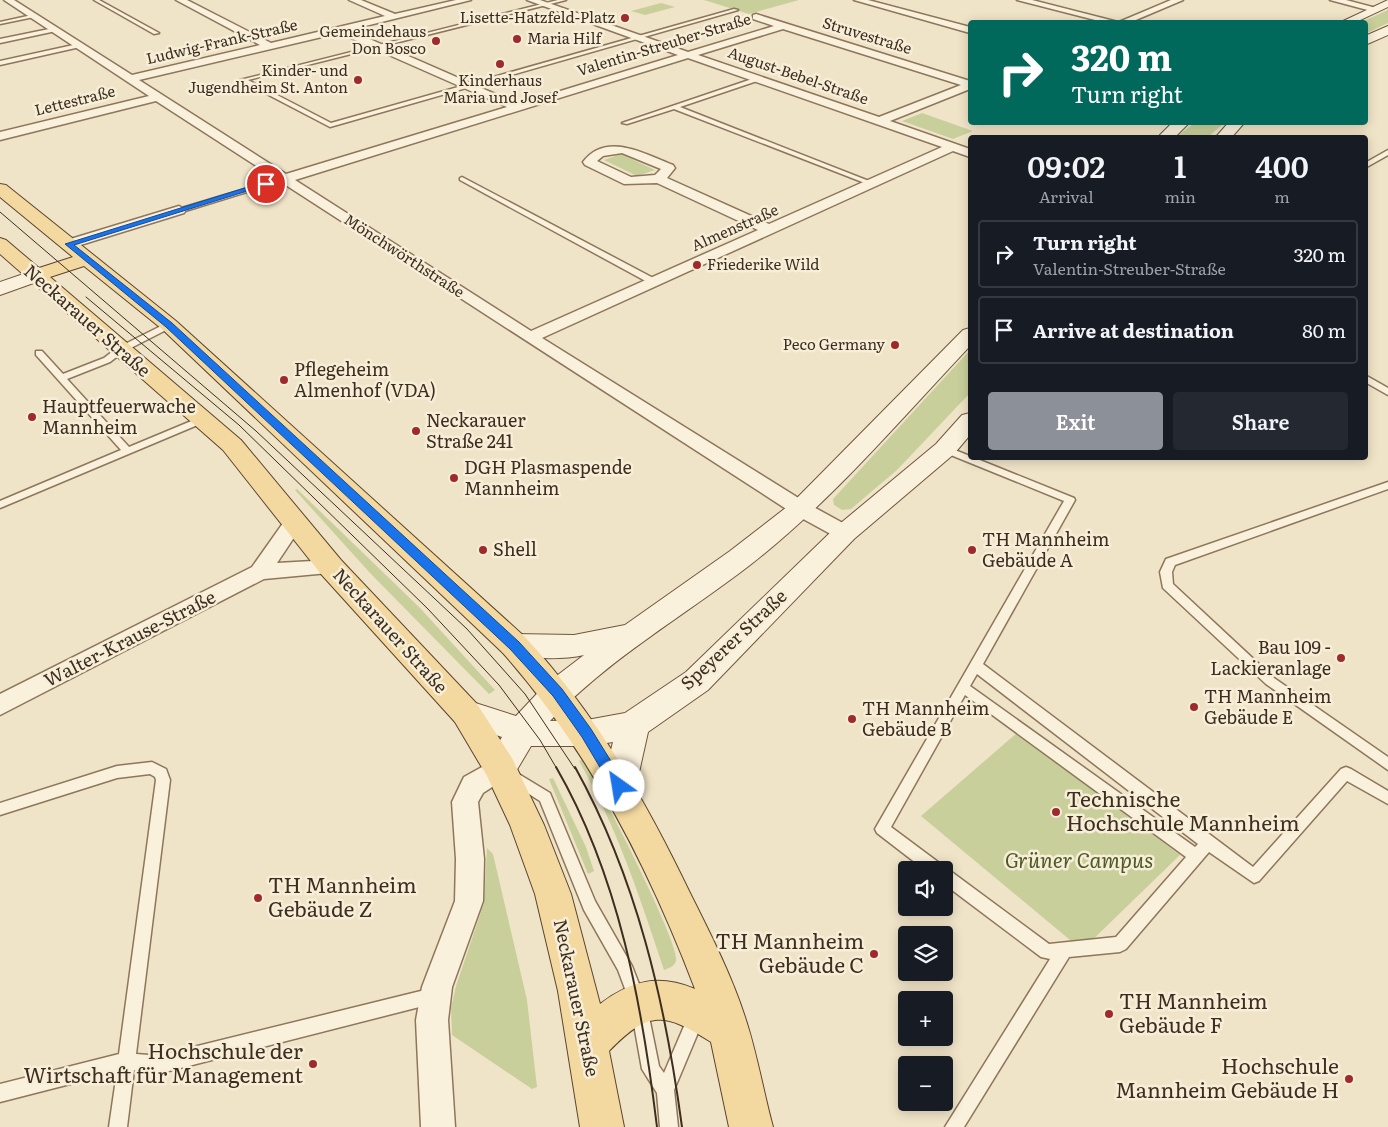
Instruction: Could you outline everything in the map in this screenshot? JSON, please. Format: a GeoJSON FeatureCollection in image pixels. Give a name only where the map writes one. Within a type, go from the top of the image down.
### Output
{"type":"FeatureCollection","features":[{"type":"Feature","properties":{"kind":"main road"},"geometry":{"type":"LineString","coordinates":[[0,189],[169,325],[514,645],[558,693],[587,733],[619,786],[662,872],[713,1008],[751,1127]]}},
{"type":"Feature","properties":{"kind":"main road","name":"Neckarauer Straße"},"geometry":{"type":"LineString","coordinates":[[0,244],[120,350],[232,445],[331,567],[466,713],[500,768],[527,825],[553,894],[578,990],[602,1127]]}},
{"type":"Feature","properties":{"kind":"main road"},"geometry":{"type":"LineString","coordinates":[[35,276],[87,259]]}},
{"type":"Feature","properties":{"kind":"main road"},"geometry":{"type":"LineString","coordinates":[[588,1044],[621,1011],[638,1002],[674,1000],[713,1008]]}},
{"type":"Feature","properties":{"kind":"street"},"geometry":{"type":"LineString","coordinates":[[180,0],[269,46]]}},
{"type":"Feature","properties":{"kind":"street"},"geometry":{"type":"LineString","coordinates":[[353,0],[394,17]]}},
{"type":"Feature","properties":{"kind":"street","name":"Ludwig-Frank-Straße"},"geometry":{"type":"LineString","coordinates":[[129,79],[467,0]]}},
{"type":"Feature","properties":{"kind":"street","name":"August-Bebel-Straße"},"geometry":{"type":"LineString","coordinates":[[531,0],[968,152]]}},
{"type":"Feature","properties":{"kind":"street"},"geometry":{"type":"LineString","coordinates":[[858,0],[968,29]]}},
{"type":"Feature","properties":{"kind":"street"},"geometry":{"type":"LineString","coordinates":[[1020,0],[1105,20]]}},
{"type":"Feature","properties":{"kind":"street"},"geometry":{"type":"LineString","coordinates":[[1129,20],[1179,0]]}},
{"type":"Feature","properties":{"kind":"street"},"geometry":{"type":"LineString","coordinates":[[1334,0],[1388,12]]}},
{"type":"Feature","properties":{"kind":"street"},"geometry":{"type":"LineString","coordinates":[[0,7],[11,2],[33,1]]}},
{"type":"Feature","properties":{"kind":"street","name":"Mönchwörthstraße"},"geometry":{"type":"LineString","coordinates":[[11,2],[530,337],[801,509]]}},
{"type":"Feature","properties":{"kind":"street"},"geometry":{"type":"LineString","coordinates":[[1351,20],[1388,4]]}},
{"type":"Feature","properties":{"kind":"street","name":"Struvestraße"},"geometry":{"type":"LineString","coordinates":[[756,17],[968,83]]}},
{"type":"Feature","properties":{"kind":"street","name":"Valentin-Streuber-Straße"},"geometry":{"type":"LineString","coordinates":[[284,179],[782,26]]}},
{"type":"Feature","properties":{"kind":"street"},"geometry":{"type":"LineString","coordinates":[[340,30],[516,107]]}},
{"type":"Feature","properties":{"kind":"street"},"geometry":{"type":"LineString","coordinates":[[1368,40],[1388,30]]}},
{"type":"Feature","properties":{"kind":"street"},"geometry":{"type":"LineString","coordinates":[[880,121],[968,85]]}},
{"type":"Feature","properties":{"kind":"street","name":"Lettestraße"},"geometry":{"type":"LineString","coordinates":[[0,136],[158,97]]}},
{"type":"Feature","properties":{"kind":"street"},"geometry":{"type":"LineString","coordinates":[[1168,135],[1179,125]]}},
{"type":"Feature","properties":{"kind":"street"},"geometry":{"type":"LineString","coordinates":[[1225,135],[1235,125]]}},
{"type":"Feature","properties":{"kind":"street","name":"Almenstraße"},"geometry":{"type":"LineString","coordinates":[[530,337],[953,147]]}},
{"type":"Feature","properties":{"kind":"street"},"geometry":{"type":"LineString","coordinates":[[659,179],[669,168],[624,149],[599,153],[589,162],[629,181],[659,179],[770,230]]}},
{"type":"Feature","properties":{"kind":"street","name":"Valentin-Streuber-Straße"},"geometry":{"type":"LineString","coordinates":[[68,244],[179,210]]}},
{"type":"Feature","properties":{"kind":"street"},"geometry":{"type":"LineString","coordinates":[[0,289],[35,276]]}},
{"type":"Feature","properties":{"kind":"street"},"geometry":{"type":"LineString","coordinates":[[438,1127],[432,1020],[435,995],[469,901],[470,859],[465,809],[466,795],[473,785],[500,768],[522,731],[558,693],[633,634],[740,558],[801,509],[968,336]]}},
{"type":"Feature","properties":{"kind":"street","name":"Speyerer Straße"},"geometry":{"type":"LineString","coordinates":[[466,713],[537,734],[587,733],[633,725],[697,681],[845,533],[945,449],[968,422]]}},
{"type":"Feature","properties":{"kind":"street"},"geometry":{"type":"LineString","coordinates":[[801,509],[845,533]]}},
{"type":"Feature","properties":{"kind":"street","name":"Walter-Krause-Straße"},"geometry":{"type":"LineString","coordinates":[[260,572],[295,522]]}},
{"type":"Feature","properties":{"kind":"street","name":"Walter-Krause-Straße"},"geometry":{"type":"LineString","coordinates":[[0,705],[260,572],[331,567]]}},
{"type":"Feature","properties":{"kind":"street"},"geometry":{"type":"LineString","coordinates":[[514,645],[574,646],[633,634]]}},
{"type":"Feature","properties":{"kind":"street"},"geometry":{"type":"LineString","coordinates":[[619,786],[633,725]]}},
{"type":"Feature","properties":{"kind":"lane"},"geometry":{"type":"LineString","coordinates":[[96,0],[156,33]]}},
{"type":"Feature","properties":{"kind":"lane"},"geometry":{"type":"LineString","coordinates":[[564,0],[243,80],[330,125],[736,10]]}},
{"type":"Feature","properties":{"kind":"lane"},"geometry":{"type":"LineString","coordinates":[[0,23],[32,16]]}},
{"type":"Feature","properties":{"kind":"lane"},"geometry":{"type":"LineString","coordinates":[[0,41],[54,30]]}},
{"type":"Feature","properties":{"kind":"lane"},"geometry":{"type":"LineString","coordinates":[[0,62],[78,46]]}},
{"type":"Feature","properties":{"kind":"lane"},"geometry":{"type":"LineString","coordinates":[[625,123],[758,79]]}},
{"type":"Feature","properties":{"kind":"lane"},"geometry":{"type":"LineString","coordinates":[[675,106],[872,184]]}},
{"type":"Feature","properties":{"kind":"lane"},"geometry":{"type":"LineString","coordinates":[[1368,164],[1388,152]]}},
{"type":"Feature","properties":{"kind":"lane","name":"Valentin-Streuber-Straße"},"geometry":{"type":"LineString","coordinates":[[179,210],[284,179]]}},
{"type":"Feature","properties":{"kind":"lane"},"geometry":{"type":"LineString","coordinates":[[462,179],[654,282]]}},
{"type":"Feature","properties":{"kind":"lane"},"geometry":{"type":"LineString","coordinates":[[61,378],[107,360],[120,350],[169,325]]}},
{"type":"Feature","properties":{"kind":"lane"},"geometry":{"type":"LineString","coordinates":[[39,353],[128,452]]}},
{"type":"Feature","properties":{"kind":"lane"},"geometry":{"type":"LineString","coordinates":[[1368,380],[1388,392]]}},
{"type":"Feature","properties":{"kind":"lane"},"geometry":{"type":"LineString","coordinates":[[0,506],[204,420]]}},
{"type":"Feature","properties":{"kind":"lane"},"geometry":{"type":"LineString","coordinates":[[945,449],[968,458]]}},
{"type":"Feature","properties":{"kind":"lane"},"geometry":{"type":"LineString","coordinates":[[925,861],[882,829],[1070,500],[972,460]]}},
{"type":"Feature","properties":{"kind":"lane"},"geometry":{"type":"LineString","coordinates":[[1388,485],[1170,562],[1166,572],[1167,585],[1270,681],[1388,764]]}},
{"type":"Feature","properties":{"kind":"lane"},"geometry":{"type":"LineString","coordinates":[[976,665],[1208,843],[1254,876],[1346,772],[1388,798]]}},
{"type":"Feature","properties":{"kind":"lane"},"geometry":{"type":"LineString","coordinates":[[964,687],[1197,857]]}},
{"type":"Feature","properties":{"kind":"lane"},"geometry":{"type":"LineString","coordinates":[[0,809],[117,772],[152,768],[161,773],[162,790],[118,1127]]}},
{"type":"Feature","properties":{"kind":"lane"},"geometry":{"type":"LineString","coordinates":[[500,768],[545,797],[589,905],[624,966],[638,1002],[651,1069],[665,1090],[669,1127]]}},
{"type":"Feature","properties":{"kind":"lane"},"geometry":{"type":"LineString","coordinates":[[953,882],[1047,952],[1120,944],[1208,843]]}},
{"type":"Feature","properties":{"kind":"lane"},"geometry":{"type":"LineString","coordinates":[[954,1127],[1065,950]]}},
{"type":"Feature","properties":{"kind":"lane"},"geometry":{"type":"LineString","coordinates":[[0,1093],[127,1061],[149,1064],[165,1063],[435,995]]}},
{"type":"Feature","properties":{"kind":"lane"},"geometry":{"type":"LineString","coordinates":[[665,1090],[713,1008]]}},
{"type":"Feature","properties":{"kind":"green space"},"geometry":{"type":"Polygon","coordinates":[[[704,0],[799,0],[749,14],[704,0]]]}},
{"type":"Feature","properties":{"kind":"green space"},"geometry":{"type":"Polygon","coordinates":[[[661,3],[675,7],[645,15],[631,11],[661,3]]]}},
{"type":"Feature","properties":{"kind":"green space"},"geometry":{"type":"Polygon","coordinates":[[[1388,10],[1388,23],[1368,33],[1368,20],[1366,20],[1388,10]]]}},
{"type":"Feature","properties":{"kind":"green space"},"geometry":{"type":"Polygon","coordinates":[[[922,113],[973,131],[953,139],[902,121],[922,113]]]}},
{"type":"Feature","properties":{"kind":"green space"},"geometry":{"type":"Polygon","coordinates":[[[1192,125],[1222,125],[1210,135],[1179,135],[1192,125]]]}},
{"type":"Feature","properties":{"kind":"green space"},"geometry":{"type":"Polygon","coordinates":[[[621,154],[655,170],[637,176],[604,160],[621,154]]]}},
{"type":"Feature","properties":{"kind":"green space"},"geometry":{"type":"Polygon","coordinates":[[[968,352],[968,395],[897,470],[851,509],[842,510],[834,505],[833,499],[968,352]]]}},
{"type":"Feature","properties":{"kind":"green space"},"geometry":{"type":"Polygon","coordinates":[[[297,489],[420,608],[495,690],[489,694],[371,574],[295,490],[297,489]]]}},
{"type":"Feature","properties":{"kind":"green space","name":"Grüner Campus"},"geometry":{"type":"Polygon","coordinates":[[[1018,732],[1180,855],[1082,950],[921,816],[1018,732]]]}},
{"type":"Feature","properties":{"kind":"green space"},"geometry":{"type":"Polygon","coordinates":[[[583,759],[637,863],[666,926],[676,961],[668,969],[664,970],[637,890],[605,811],[579,761],[583,759]]]}},
{"type":"Feature","properties":{"kind":"green space"},"geometry":{"type":"Polygon","coordinates":[[[553,778],[586,847],[594,871],[588,874],[549,779],[553,778]]]}},
{"type":"Feature","properties":{"kind":"green space"},"geometry":{"type":"Polygon","coordinates":[[[487,848],[493,854],[527,1000],[537,1087],[532,1089],[452,1035],[451,1008],[456,986],[484,903],[487,848]]]}},
{"type":"Feature","properties":{"kind":"tram line"},"geometry":{"type":"LineString","coordinates":[[0,212],[256,431],[467,629],[525,694],[575,769]]}},
{"type":"Feature","properties":{"kind":"tram line"},"geometry":{"type":"LineString","coordinates":[[86,297],[239,425],[428,609],[499,685],[540,740],[557,769]]}},
{"type":"Feature","properties":{"kind":"tram line"},"geometry":{"type":"LineString","coordinates":[[556,767],[578,809],[612,896],[635,988],[644,1034],[657,1127]]}},
{"type":"Feature","properties":{"kind":"tram line"},"geometry":{"type":"LineString","coordinates":[[575,767],[597,809],[632,897],[657,987],[667,1033],[682,1127]]}},
{"type":"Feature","properties":{"kind":"place","name":"Lisette-Hatzfeld-Platz"},"geometry":{"type":"Point","coordinates":[625,18]}},
{"type":"Feature","properties":{"kind":"place","name":"Maria Hilf"},"geometry":{"type":"Point","coordinates":[517,39]}},
{"type":"Feature","properties":{"kind":"place","name":"Gemeindehaus Don Bosco"},"geometry":{"type":"Point","coordinates":[436,41]}},
{"type":"Feature","properties":{"kind":"place","name":"Kinderhaus Maria und Josef"},"geometry":{"type":"Point","coordinates":[500,64]}},
{"type":"Feature","properties":{"kind":"place","name":"Kinder- und Jugendheim St. Anton"},"geometry":{"type":"Point","coordinates":[358,80]}},
{"type":"Feature","properties":{"kind":"place","name":"Friederike Wild"},"geometry":{"type":"Point","coordinates":[697,265]}},
{"type":"Feature","properties":{"kind":"place","name":"Peco Germany"},"geometry":{"type":"Point","coordinates":[895,345]}},
{"type":"Feature","properties":{"kind":"place","name":"Pflegeheim Almenhof (VDA)"},"geometry":{"type":"Point","coordinates":[284,380]}},
{"type":"Feature","properties":{"kind":"place","name":"Hauptfeuerwache Mannheim"},"geometry":{"type":"Point","coordinates":[32,417]}},
{"type":"Feature","properties":{"kind":"place","name":"Neckarauer Straße 241"},"geometry":{"type":"Point","coordinates":[416,431]}},
{"type":"Feature","properties":{"kind":"place","name":"DGH Plasmaspende Mannheim"},"geometry":{"type":"Point","coordinates":[454,478]}},
{"type":"Feature","properties":{"kind":"place","name":"Shell"},"geometry":{"type":"Point","coordinates":[483,550]}},
{"type":"Feature","properties":{"kind":"place","name":"TH Mannheim Gebäude A"},"geometry":{"type":"Point","coordinates":[972,550]}},
{"type":"Feature","properties":{"kind":"place","name":"Bau 109 - Lackieranlage"},"geometry":{"type":"Point","coordinates":[1341,658]}},
{"type":"Feature","properties":{"kind":"place","name":"TH Mannheim Gebäude E"},"geometry":{"type":"Point","coordinates":[1194,707]}},
{"type":"Feature","properties":{"kind":"place","name":"TH Mannheim Gebäude B"},"geometry":{"type":"Point","coordinates":[852,719]}},
{"type":"Feature","properties":{"kind":"place","name":"Technische Hochschule Mannheim"},"geometry":{"type":"Point","coordinates":[1056,812]}},
{"type":"Feature","properties":{"kind":"place","name":"TH Mannheim Gebäude Z"},"geometry":{"type":"Point","coordinates":[258,898]}},
{"type":"Feature","properties":{"kind":"place","name":"TH Mannheim Gebäude C"},"geometry":{"type":"Point","coordinates":[874,954]}},
{"type":"Feature","properties":{"kind":"place","name":"TH Mannheim Gebäude F"},"geometry":{"type":"Point","coordinates":[1109,1014]}},
{"type":"Feature","properties":{"kind":"place","name":"Hochschule der Wirtschaft für Management"},"geometry":{"type":"Point","coordinates":[313,1064]}},
{"type":"Feature","properties":{"kind":"place","name":"Hochschule Mannheim Gebäude H"},"geometry":{"type":"Point","coordinates":[1349,1079]}},
{"type":"Feature","properties":{"kind":"route"},"geometry":{"type":"LineString","coordinates":[[266,184],[68,244],[169,325],[514,645],[558,693],[587,733],[619,786]]}}]}
